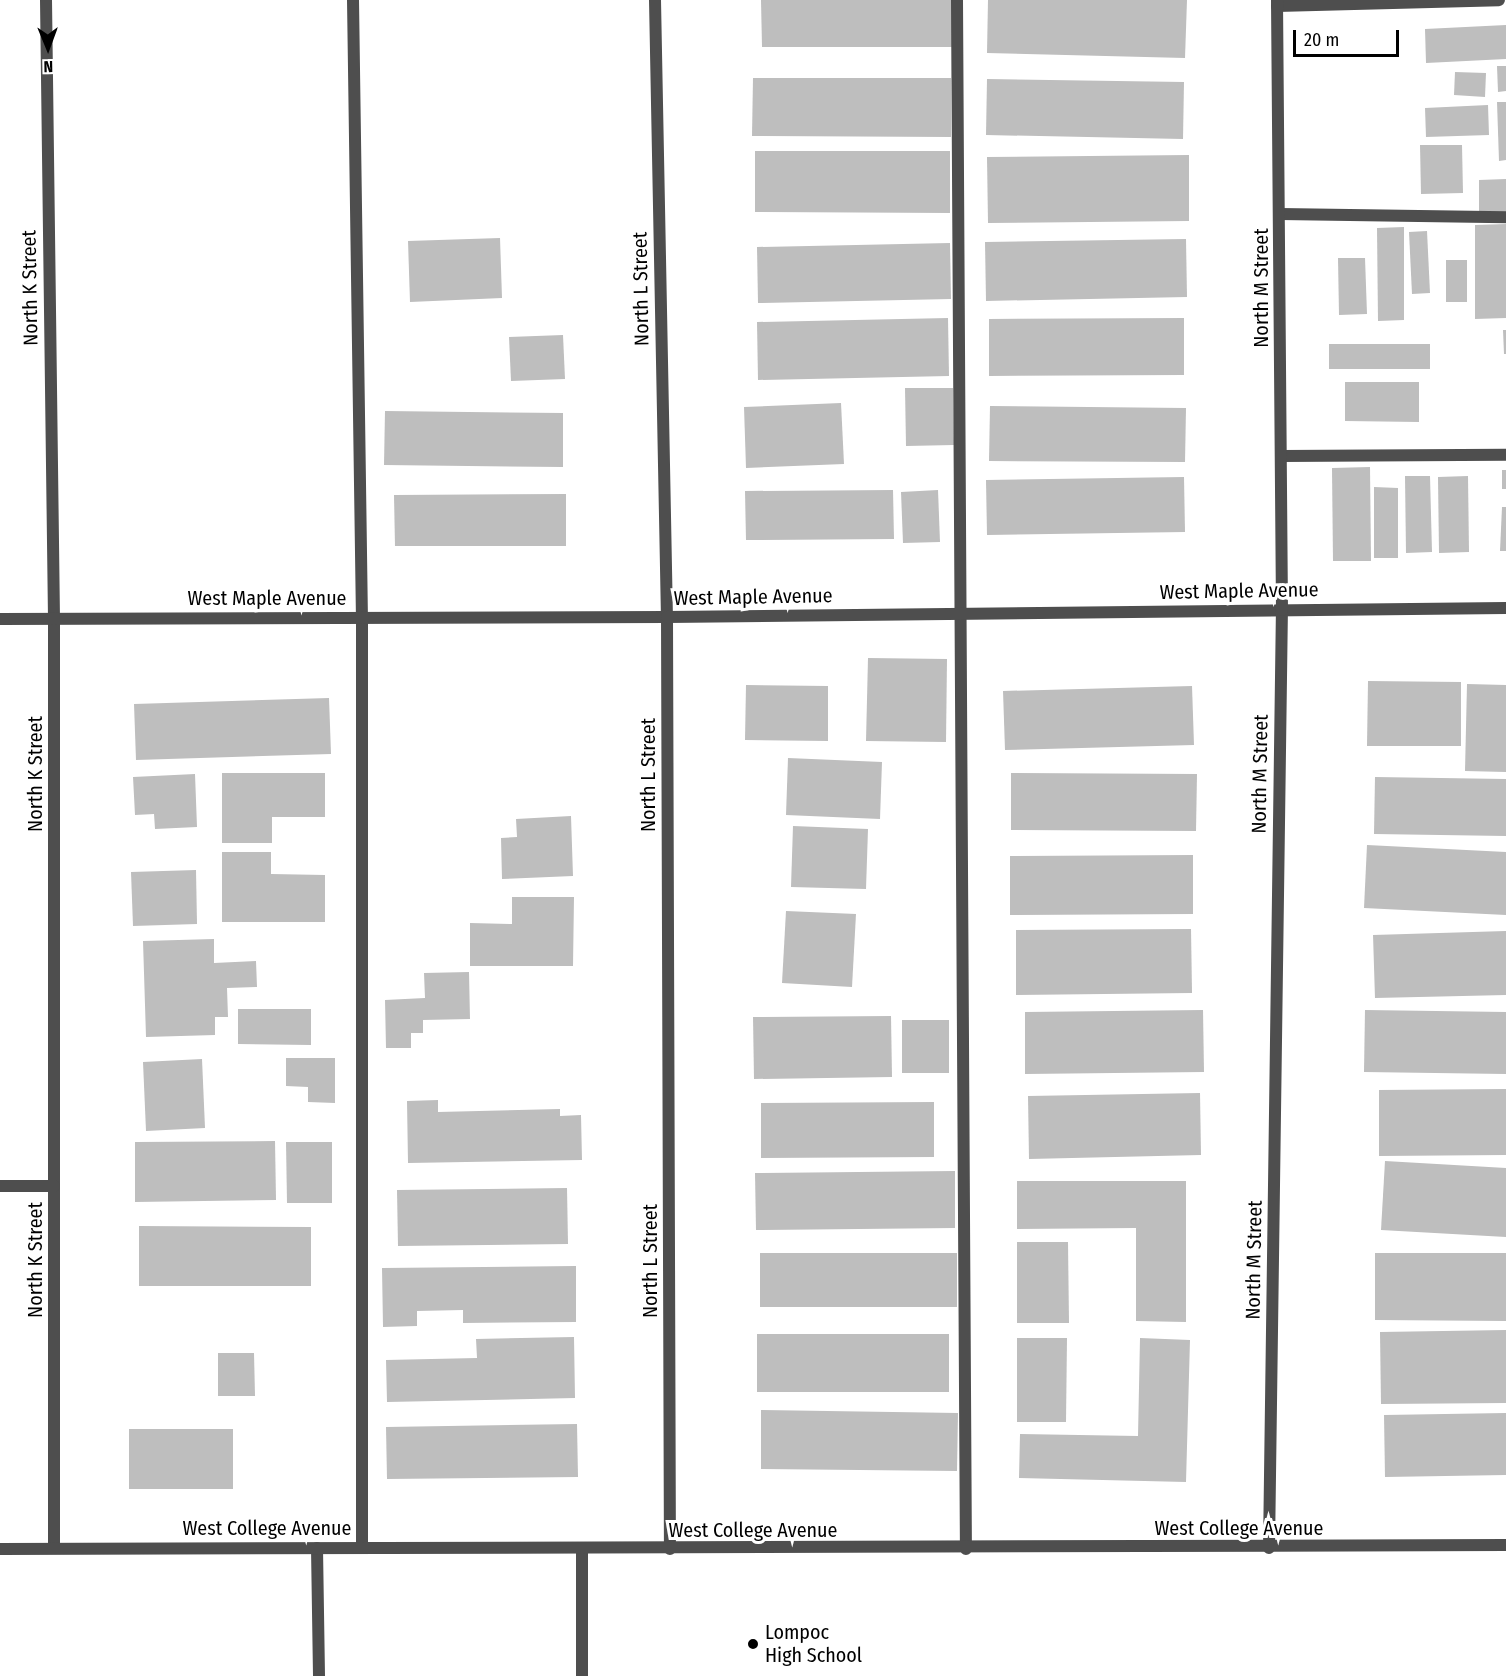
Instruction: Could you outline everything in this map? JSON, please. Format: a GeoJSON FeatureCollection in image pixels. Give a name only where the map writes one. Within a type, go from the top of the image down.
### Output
{"type":"FeatureCollection","features":[{"type":"Feature","properties":{"kind":"street","name":"North K Street"},"geometry":{"type":"LineString","coordinates":[[46,0],[54,618],[54,1548]]}},
{"type":"Feature","properties":{"kind":"street"},"geometry":{"type":"LineString","coordinates":[[352,0],[362,618],[362,1548]]}},
{"type":"Feature","properties":{"kind":"street","name":"North L Street"},"geometry":{"type":"LineString","coordinates":[[655,0],[667,617],[670,1549]]}},
{"type":"Feature","properties":{"kind":"street"},"geometry":{"type":"LineString","coordinates":[[957,0],[963,614],[966,1549]]}},
{"type":"Feature","properties":{"kind":"street"},"geometry":{"type":"LineString","coordinates":[[1277,3],[1499,0]]}},
{"type":"Feature","properties":{"kind":"street","name":"North M Street"},"geometry":{"type":"LineString","coordinates":[[1269,1548],[1282,610],[1277,3]]}},
{"type":"Feature","properties":{"kind":"street"},"geometry":{"type":"LineString","coordinates":[[1280,214],[1506,217]]}},
{"type":"Feature","properties":{"kind":"street"},"geometry":{"type":"LineString","coordinates":[[1281,456],[1506,455]]}},
{"type":"Feature","properties":{"kind":"street","name":"West Maple Avenue"},"geometry":{"type":"LineString","coordinates":[[0,619],[667,617],[1506,608]]}},
{"type":"Feature","properties":{"kind":"street"},"geometry":{"type":"LineString","coordinates":[[0,1186],[54,1186]]}},
{"type":"Feature","properties":{"kind":"street","name":"West College Avenue"},"geometry":{"type":"LineString","coordinates":[[0,1549],[966,1549],[1506,1545]]}},
{"type":"Feature","properties":{"kind":"street"},"geometry":{"type":"LineString","coordinates":[[317,1548],[319,1676]]}},
{"type":"Feature","properties":{"kind":"street"},"geometry":{"type":"LineString","coordinates":[[582,1549],[582,1676]]}},
{"type":"Feature","properties":{"kind":"building"},"geometry":{"type":"Polygon","coordinates":[[[761,0],[953,0],[953,47],[762,47],[761,0]]]}},
{"type":"Feature","properties":{"kind":"building"},"geometry":{"type":"Polygon","coordinates":[[[988,0],[1187,0],[1185,58],[987,53],[988,0]]]}},
{"type":"Feature","properties":{"kind":"building"},"geometry":{"type":"Polygon","coordinates":[[[1506,25],[1506,59],[1426,63],[1425,29],[1506,25]]]}},
{"type":"Feature","properties":{"kind":"building"},"geometry":{"type":"Polygon","coordinates":[[[1497,66],[1506,66],[1506,91],[1498,92],[1497,66]]]}},
{"type":"Feature","properties":{"kind":"building"},"geometry":{"type":"Polygon","coordinates":[[[1455,72],[1486,73],[1485,97],[1454,95],[1455,72]]]}},
{"type":"Feature","properties":{"kind":"building"},"geometry":{"type":"Polygon","coordinates":[[[753,78],[951,78],[951,137],[752,136],[753,78]]]}},
{"type":"Feature","properties":{"kind":"building"},"geometry":{"type":"Polygon","coordinates":[[[987,79],[1184,82],[1183,139],[986,135],[987,79]]]}},
{"type":"Feature","properties":{"kind":"building"},"geometry":{"type":"Polygon","coordinates":[[[1497,102],[1506,102],[1506,160],[1499,161],[1497,102]]]}},
{"type":"Feature","properties":{"kind":"building"},"geometry":{"type":"Polygon","coordinates":[[[1488,105],[1489,135],[1426,137],[1425,108],[1488,105]]]}},
{"type":"Feature","properties":{"kind":"building"},"geometry":{"type":"Polygon","coordinates":[[[1420,145],[1462,145],[1463,193],[1421,194],[1420,145]]]}},
{"type":"Feature","properties":{"kind":"building"},"geometry":{"type":"Polygon","coordinates":[[[755,151],[950,151],[950,213],[755,212],[755,151]]]}},
{"type":"Feature","properties":{"kind":"building"},"geometry":{"type":"Polygon","coordinates":[[[1189,155],[1189,221],[988,223],[987,157],[1189,155]]]}},
{"type":"Feature","properties":{"kind":"building"},"geometry":{"type":"Polygon","coordinates":[[[1506,179],[1506,219],[1479,220],[1479,180],[1506,179]]]}},
{"type":"Feature","properties":{"kind":"building"},"geometry":{"type":"Polygon","coordinates":[[[1506,224],[1506,318],[1475,319],[1475,225],[1506,224]]]}},
{"type":"Feature","properties":{"kind":"building"},"geometry":{"type":"Polygon","coordinates":[[[1404,227],[1404,320],[1378,321],[1377,228],[1404,227]]]}},
{"type":"Feature","properties":{"kind":"building"},"geometry":{"type":"Polygon","coordinates":[[[1427,231],[1430,293],[1412,294],[1409,232],[1427,231]]]}},
{"type":"Feature","properties":{"kind":"building"},"geometry":{"type":"Polygon","coordinates":[[[500,238],[502,298],[410,302],[408,241],[500,238]]]}},
{"type":"Feature","properties":{"kind":"building"},"geometry":{"type":"Polygon","coordinates":[[[1186,239],[1187,297],[986,301],[985,242],[1186,239]]]}},
{"type":"Feature","properties":{"kind":"building"},"geometry":{"type":"Polygon","coordinates":[[[950,243],[951,299],[758,303],[757,247],[950,243]]]}},
{"type":"Feature","properties":{"kind":"building"},"geometry":{"type":"Polygon","coordinates":[[[1338,258],[1365,258],[1367,314],[1339,315],[1338,258]]]}},
{"type":"Feature","properties":{"kind":"building"},"geometry":{"type":"Polygon","coordinates":[[[1446,260],[1467,260],[1467,302],[1446,302],[1446,260]]]}},
{"type":"Feature","properties":{"kind":"building"},"geometry":{"type":"Polygon","coordinates":[[[948,318],[949,376],[758,380],[757,322],[948,318]]]}},
{"type":"Feature","properties":{"kind":"building"},"geometry":{"type":"Polygon","coordinates":[[[1184,318],[1184,375],[989,376],[989,319],[1184,318]]]}},
{"type":"Feature","properties":{"kind":"building"},"geometry":{"type":"Polygon","coordinates":[[[1503,330],[1506,330],[1506,354],[1504,354],[1503,330]]]}},
{"type":"Feature","properties":{"kind":"building"},"geometry":{"type":"Polygon","coordinates":[[[563,335],[565,379],[511,381],[509,337],[563,335]]]}},
{"type":"Feature","properties":{"kind":"building"},"geometry":{"type":"Polygon","coordinates":[[[1329,344],[1430,344],[1430,369],[1329,369],[1329,344]]]}},
{"type":"Feature","properties":{"kind":"building"},"geometry":{"type":"Polygon","coordinates":[[[1345,382],[1419,382],[1419,422],[1345,421],[1345,382]]]}},
{"type":"Feature","properties":{"kind":"building"},"geometry":{"type":"Polygon","coordinates":[[[905,388],[953,388],[954,445],[906,446],[905,388]]]}},
{"type":"Feature","properties":{"kind":"building"},"geometry":{"type":"Polygon","coordinates":[[[841,403],[844,464],[746,468],[744,407],[841,403]]]}},
{"type":"Feature","properties":{"kind":"building"},"geometry":{"type":"Polygon","coordinates":[[[990,406],[1186,408],[1185,462],[989,461],[990,406]]]}},
{"type":"Feature","properties":{"kind":"building"},"geometry":{"type":"Polygon","coordinates":[[[385,411],[563,413],[563,467],[384,465],[385,411]]]}},
{"type":"Feature","properties":{"kind":"building"},"geometry":{"type":"Polygon","coordinates":[[[1370,467],[1371,561],[1333,561],[1332,468],[1370,467]]]}},
{"type":"Feature","properties":{"kind":"building"},"geometry":{"type":"Polygon","coordinates":[[[1502,470],[1506,470],[1506,489],[1502,489],[1502,470]]]}},
{"type":"Feature","properties":{"kind":"building"},"geometry":{"type":"Polygon","coordinates":[[[1405,476],[1430,476],[1432,552],[1406,553],[1405,476]]]}},
{"type":"Feature","properties":{"kind":"building"},"geometry":{"type":"Polygon","coordinates":[[[1468,476],[1469,552],[1439,553],[1438,477],[1468,476]]]}},
{"type":"Feature","properties":{"kind":"building"},"geometry":{"type":"Polygon","coordinates":[[[1184,477],[1185,532],[987,535],[986,480],[1184,477]]]}},
{"type":"Feature","properties":{"kind":"building"},"geometry":{"type":"Polygon","coordinates":[[[1374,487],[1398,488],[1398,558],[1374,558],[1374,487]]]}},
{"type":"Feature","properties":{"kind":"building"},"geometry":{"type":"Polygon","coordinates":[[[893,490],[894,539],[746,540],[745,491],[893,490]]]}},
{"type":"Feature","properties":{"kind":"building"},"geometry":{"type":"Polygon","coordinates":[[[938,490],[940,542],[903,543],[901,492],[938,490]]]}},
{"type":"Feature","properties":{"kind":"building"},"geometry":{"type":"Polygon","coordinates":[[[566,494],[566,546],[395,546],[394,495],[566,494]]]}},
{"type":"Feature","properties":{"kind":"building"},"geometry":{"type":"Polygon","coordinates":[[[1502,507],[1506,507],[1506,551],[1500,551],[1502,507]]]}},
{"type":"Feature","properties":{"kind":"building"},"geometry":{"type":"Polygon","coordinates":[[[868,658],[947,659],[946,742],[866,741],[868,658]]]}},
{"type":"Feature","properties":{"kind":"building"},"geometry":{"type":"Polygon","coordinates":[[[1368,681],[1461,682],[1461,746],[1367,746],[1368,681]]]}},
{"type":"Feature","properties":{"kind":"building"},"geometry":{"type":"Polygon","coordinates":[[[1467,684],[1506,685],[1506,772],[1465,771],[1467,684]]]}},
{"type":"Feature","properties":{"kind":"building"},"geometry":{"type":"Polygon","coordinates":[[[746,685],[828,686],[828,741],[745,740],[746,685]]]}},
{"type":"Feature","properties":{"kind":"building"},"geometry":{"type":"Polygon","coordinates":[[[1192,686],[1194,745],[1005,750],[1003,691],[1192,686]]]}},
{"type":"Feature","properties":{"kind":"building"},"geometry":{"type":"Polygon","coordinates":[[[329,698],[331,754],[136,760],[134,704],[329,698]]]}},
{"type":"Feature","properties":{"kind":"building"},"geometry":{"type":"Polygon","coordinates":[[[788,758],[882,762],[880,819],[786,815],[788,758]]]}},
{"type":"Feature","properties":{"kind":"building"},"geometry":{"type":"Polygon","coordinates":[[[222,773],[325,773],[325,817],[272,817],[272,843],[222,843],[222,773]]]}},
{"type":"Feature","properties":{"kind":"building"},"geometry":{"type":"Polygon","coordinates":[[[1011,773],[1197,774],[1196,831],[1011,830],[1011,773]]]}},
{"type":"Feature","properties":{"kind":"building"},"geometry":{"type":"Polygon","coordinates":[[[195,774],[197,827],[155,829],[154,814],[135,815],[133,777],[195,774]]]}},
{"type":"Feature","properties":{"kind":"building"},"geometry":{"type":"Polygon","coordinates":[[[1375,777],[1506,779],[1506,836],[1374,834],[1375,777]]]}},
{"type":"Feature","properties":{"kind":"building"},"geometry":{"type":"Polygon","coordinates":[[[571,816],[573,876],[502,879],[501,838],[517,837],[516,819],[571,816]]]}},
{"type":"Feature","properties":{"kind":"building"},"geometry":{"type":"Polygon","coordinates":[[[793,826],[868,829],[866,889],[791,887],[793,826]]]}},
{"type":"Feature","properties":{"kind":"building"},"geometry":{"type":"Polygon","coordinates":[[[1367,845],[1506,852],[1506,915],[1364,908],[1367,845]]]}},
{"type":"Feature","properties":{"kind":"building"},"geometry":{"type":"Polygon","coordinates":[[[222,852],[271,852],[271,874],[325,875],[325,922],[222,922],[222,852]]]}},
{"type":"Feature","properties":{"kind":"building"},"geometry":{"type":"Polygon","coordinates":[[[1193,855],[1193,914],[1010,915],[1010,856],[1193,855]]]}},
{"type":"Feature","properties":{"kind":"building"},"geometry":{"type":"Polygon","coordinates":[[[196,870],[197,924],[133,926],[131,872],[196,870]]]}},
{"type":"Feature","properties":{"kind":"building"},"geometry":{"type":"Polygon","coordinates":[[[512,897],[574,897],[573,966],[470,966],[470,923],[512,924],[512,897]]]}},
{"type":"Feature","properties":{"kind":"building"},"geometry":{"type":"Polygon","coordinates":[[[786,911],[856,914],[852,987],[782,983],[786,911]]]}},
{"type":"Feature","properties":{"kind":"building"},"geometry":{"type":"Polygon","coordinates":[[[1191,929],[1192,993],[1016,995],[1016,930],[1191,929]]]}},
{"type":"Feature","properties":{"kind":"building"},"geometry":{"type":"Polygon","coordinates":[[[1506,931],[1506,995],[1375,998],[1373,935],[1506,931]]]}},
{"type":"Feature","properties":{"kind":"building"},"geometry":{"type":"Polygon","coordinates":[[[214,939],[214,963],[256,961],[257,987],[227,988],[228,1017],[215,1017],[215,1035],[146,1037],[143,941],[214,939]]]}},
{"type":"Feature","properties":{"kind":"building"},"geometry":{"type":"Polygon","coordinates":[[[469,972],[470,1019],[423,1020],[423,1033],[411,1033],[411,1048],[386,1048],[385,1000],[425,998],[424,973],[469,972]]]}},
{"type":"Feature","properties":{"kind":"building"},"geometry":{"type":"Polygon","coordinates":[[[238,1009],[311,1009],[311,1045],[238,1044],[238,1009]]]}},
{"type":"Feature","properties":{"kind":"building"},"geometry":{"type":"Polygon","coordinates":[[[1203,1010],[1204,1072],[1025,1074],[1025,1012],[1203,1010]]]}},
{"type":"Feature","properties":{"kind":"building"},"geometry":{"type":"Polygon","coordinates":[[[1365,1010],[1506,1012],[1506,1074],[1364,1072],[1365,1010]]]}},
{"type":"Feature","properties":{"kind":"building"},"geometry":{"type":"Polygon","coordinates":[[[891,1016],[892,1077],[754,1079],[753,1017],[891,1016]]]}},
{"type":"Feature","properties":{"kind":"building"},"geometry":{"type":"Polygon","coordinates":[[[902,1020],[949,1020],[949,1073],[902,1073],[902,1020]]]}},
{"type":"Feature","properties":{"kind":"building"},"geometry":{"type":"Polygon","coordinates":[[[286,1058],[335,1058],[335,1103],[308,1102],[308,1087],[286,1086],[286,1058]]]}},
{"type":"Feature","properties":{"kind":"building"},"geometry":{"type":"Polygon","coordinates":[[[202,1059],[205,1128],[146,1131],[143,1062],[202,1059]]]}},
{"type":"Feature","properties":{"kind":"building"},"geometry":{"type":"Polygon","coordinates":[[[1506,1089],[1506,1155],[1379,1156],[1379,1090],[1506,1089]]]}},
{"type":"Feature","properties":{"kind":"building"},"geometry":{"type":"Polygon","coordinates":[[[1200,1093],[1201,1155],[1029,1159],[1028,1096],[1200,1093]]]}},
{"type":"Feature","properties":{"kind":"building"},"geometry":{"type":"Polygon","coordinates":[[[438,1100],[438,1112],[560,1109],[560,1116],[581,1115],[582,1160],[408,1163],[407,1101],[438,1100]]]}},
{"type":"Feature","properties":{"kind":"building"},"geometry":{"type":"Polygon","coordinates":[[[934,1102],[934,1157],[761,1158],[761,1103],[934,1102]]]}},
{"type":"Feature","properties":{"kind":"building"},"geometry":{"type":"Polygon","coordinates":[[[275,1141],[276,1200],[135,1202],[135,1142],[275,1141]]]}},
{"type":"Feature","properties":{"kind":"building"},"geometry":{"type":"Polygon","coordinates":[[[286,1142],[332,1142],[332,1203],[287,1203],[286,1142]]]}},
{"type":"Feature","properties":{"kind":"building"},"geometry":{"type":"Polygon","coordinates":[[[1385,1161],[1506,1168],[1506,1237],[1381,1230],[1385,1161]]]}},
{"type":"Feature","properties":{"kind":"building"},"geometry":{"type":"Polygon","coordinates":[[[955,1171],[955,1228],[756,1230],[755,1173],[955,1171]]]}},
{"type":"Feature","properties":{"kind":"building"},"geometry":{"type":"Polygon","coordinates":[[[1017,1181],[1186,1181],[1186,1322],[1136,1321],[1136,1228],[1017,1229],[1017,1181]]]}},
{"type":"Feature","properties":{"kind":"building"},"geometry":{"type":"Polygon","coordinates":[[[567,1188],[568,1244],[398,1246],[397,1190],[567,1188]]]}},
{"type":"Feature","properties":{"kind":"building"},"geometry":{"type":"Polygon","coordinates":[[[139,1226],[311,1227],[311,1286],[139,1286],[139,1226]]]}},
{"type":"Feature","properties":{"kind":"building"},"geometry":{"type":"Polygon","coordinates":[[[1017,1242],[1068,1242],[1069,1323],[1017,1323],[1017,1242]]]}},
{"type":"Feature","properties":{"kind":"building"},"geometry":{"type":"Polygon","coordinates":[[[760,1253],[957,1253],[957,1307],[760,1307],[760,1253]]]}},
{"type":"Feature","properties":{"kind":"building"},"geometry":{"type":"Polygon","coordinates":[[[1375,1253],[1506,1253],[1506,1321],[1375,1320],[1375,1253]]]}},
{"type":"Feature","properties":{"kind":"building"},"geometry":{"type":"Polygon","coordinates":[[[576,1266],[576,1322],[463,1323],[463,1310],[417,1311],[417,1326],[383,1327],[382,1268],[576,1266]]]}},
{"type":"Feature","properties":{"kind":"building"},"geometry":{"type":"Polygon","coordinates":[[[1506,1330],[1506,1403],[1381,1404],[1380,1332],[1506,1330]]]}},
{"type":"Feature","properties":{"kind":"building"},"geometry":{"type":"Polygon","coordinates":[[[757,1334],[949,1334],[949,1392],[757,1392],[757,1334]]]}},
{"type":"Feature","properties":{"kind":"building"},"geometry":{"type":"Polygon","coordinates":[[[574,1337],[575,1398],[387,1402],[386,1360],[477,1358],[476,1339],[574,1337]]]}},
{"type":"Feature","properties":{"kind":"building"},"geometry":{"type":"Polygon","coordinates":[[[1017,1338],[1067,1338],[1066,1422],[1017,1422],[1017,1338]]]}},
{"type":"Feature","properties":{"kind":"building"},"geometry":{"type":"Polygon","coordinates":[[[1140,1338],[1190,1340],[1186,1482],[1019,1478],[1020,1434],[1138,1436],[1140,1338]]]}},
{"type":"Feature","properties":{"kind":"building"},"geometry":{"type":"Polygon","coordinates":[[[218,1353],[254,1353],[255,1396],[218,1396],[218,1353]]]}},
{"type":"Feature","properties":{"kind":"building"},"geometry":{"type":"Polygon","coordinates":[[[761,1410],[958,1413],[957,1471],[761,1469],[761,1410]]]}},
{"type":"Feature","properties":{"kind":"building"},"geometry":{"type":"Polygon","coordinates":[[[1506,1413],[1506,1475],[1385,1477],[1384,1415],[1506,1413]]]}},
{"type":"Feature","properties":{"kind":"building"},"geometry":{"type":"Polygon","coordinates":[[[577,1424],[578,1477],[387,1479],[386,1427],[577,1424]]]}},
{"type":"Feature","properties":{"kind":"building"},"geometry":{"type":"Polygon","coordinates":[[[129,1429],[233,1429],[233,1489],[129,1489],[129,1429]]]}},
{"type":"Feature","properties":{"kind":"place","name":"Lompoc High School"},"geometry":{"type":"Point","coordinates":[753,1644]}}]}
